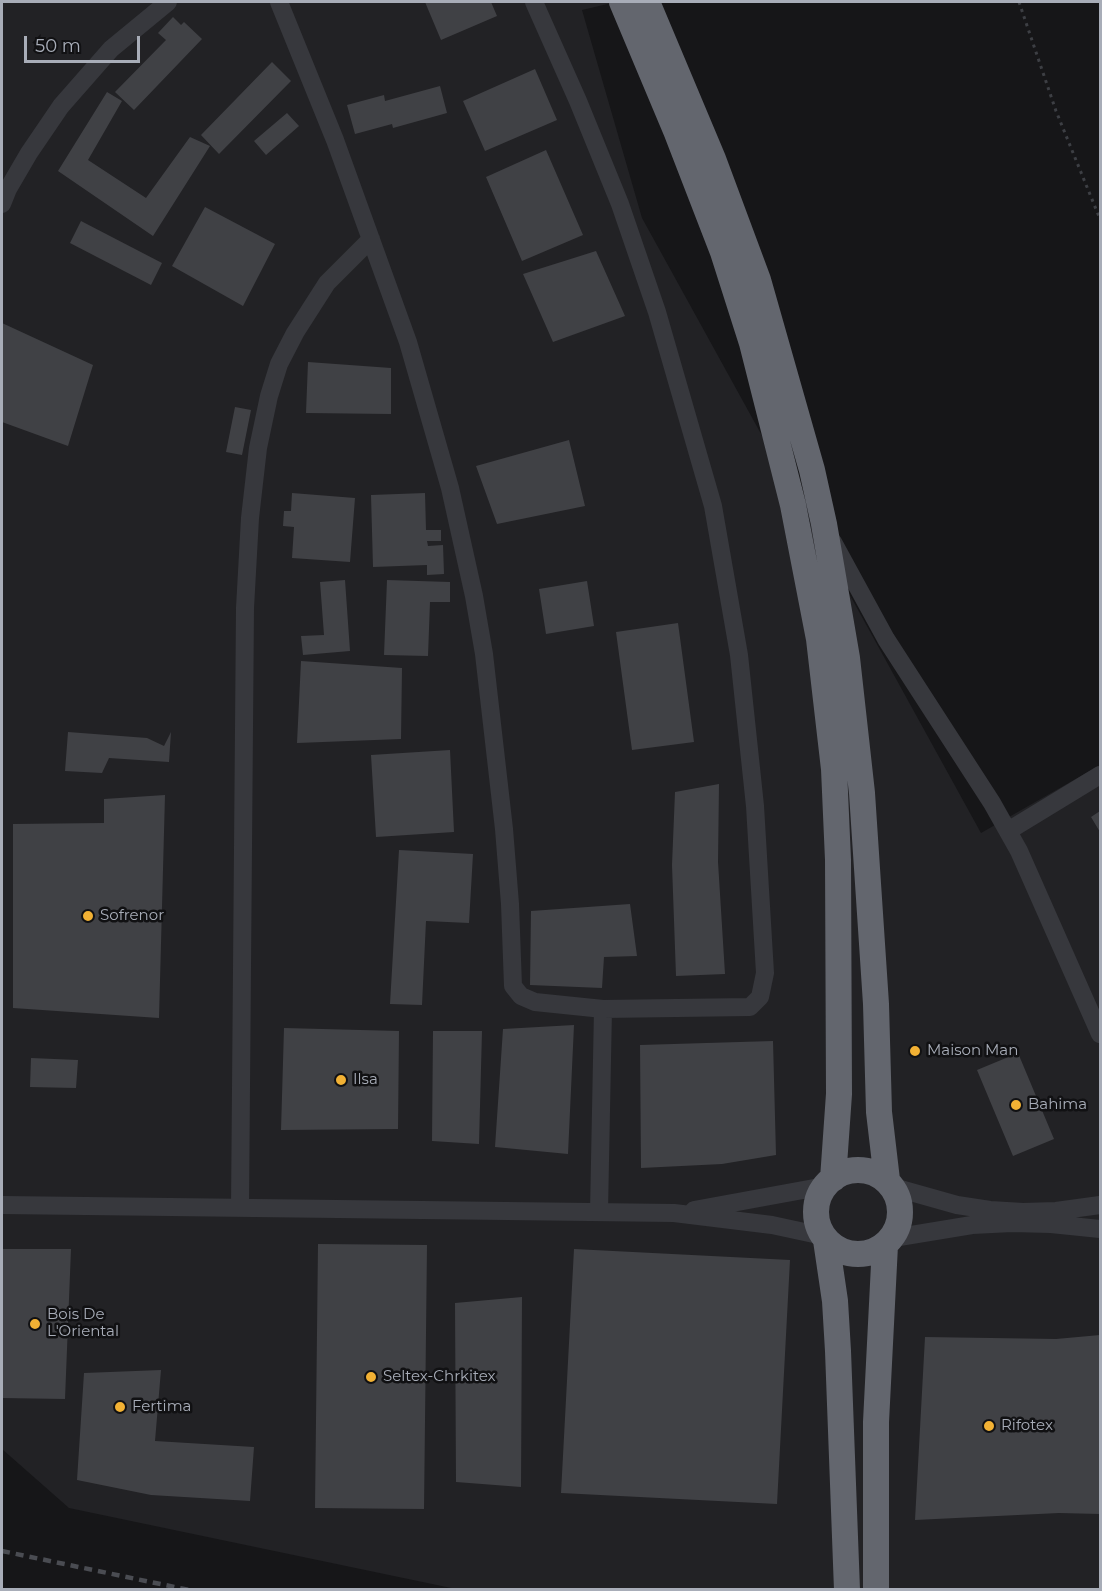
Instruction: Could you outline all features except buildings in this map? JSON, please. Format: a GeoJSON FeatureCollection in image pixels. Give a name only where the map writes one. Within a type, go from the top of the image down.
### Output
{"type":"FeatureCollection","features":[{"type":"Feature","properties":{"kind":"highway"},"geometry":{"type":"LineString","coordinates":[[622,2],[677,133],[723,252],[752,343],[793,505],[819,639],[834,769],[838,860],[839,1094],[829,1182]]}},
{"type":"Feature","properties":{"kind":"highway"},"geometry":{"type":"LineString","coordinates":[[647,2],[712,159],[758,280],[812,470],[848,658],[861,783],[875,992],[879,1112],[890,1184],[899,1200],[901,1213],[899,1226],[889,1241],[877,1251],[855,1255],[834,1248],[824,1238]]}},
{"type":"Feature","properties":{"kind":"highway"},"geometry":{"type":"LineString","coordinates":[[847,1590],[835,1300],[824,1238],[816,1219],[816,1207],[819,1196],[829,1182],[843,1173],[866,1170],[877,1174],[890,1184]]}},
{"type":"Feature","properties":{"kind":"highway"},"geometry":{"type":"LineString","coordinates":[[876,1590],[876,1422],[889,1241]]}},
{"type":"Feature","properties":{"kind":"street"},"geometry":{"type":"LineString","coordinates":[[4,193],[61,106],[111,49],[168,2]]}},
{"type":"Feature","properties":{"kind":"street"},"geometry":{"type":"LineString","coordinates":[[279,2],[335,140],[408,342],[450,488],[474,596],[484,654],[504,829],[513,986],[520,996],[535,1002],[603,1009],[750,1007],[760,997],[765,973],[755,806],[739,655],[712,506],[657,312],[620,204],[534,2]]}},
{"type":"Feature","properties":{"kind":"street"},"geometry":{"type":"LineString","coordinates":[[240,1208],[245,608],[250,518],[258,448],[268,396],[279,364],[295,333],[327,283],[371,239]]}},
{"type":"Feature","properties":{"kind":"street"},"geometry":{"type":"LineString","coordinates":[[824,524],[886,639],[992,803],[1020,851],[1101,1034]]}},
{"type":"Feature","properties":{"kind":"street"},"geometry":{"type":"LineString","coordinates":[[1008,831],[1101,776]]}},
{"type":"Feature","properties":{"kind":"street"},"geometry":{"type":"LineString","coordinates":[[599,1212],[603,1009]]}},
{"type":"Feature","properties":{"kind":"street"},"geometry":{"type":"LineString","coordinates":[[674,1213],[829,1182]]}},
{"type":"Feature","properties":{"kind":"street"},"geometry":{"type":"LineString","coordinates":[[890,1184],[925,1197],[990,1209],[1023,1212],[1101,1205]]}},
{"type":"Feature","properties":{"kind":"street"},"geometry":{"type":"LineString","coordinates":[[2,1204],[674,1213],[772,1225],[824,1238]]}},
{"type":"Feature","properties":{"kind":"street"},"geometry":{"type":"LineString","coordinates":[[889,1241],[972,1225],[1052,1224],[1101,1229]]}},
{"type":"Feature","properties":{"kind":"path"},"geometry":{"type":"LineString","coordinates":[[1019,2],[1056,111],[1101,219]]}},
{"type":"Feature","properties":{"kind":"shaded area"},"geometry":{"type":"Polygon","coordinates":[[[2,2],[616,2],[582,10],[642,218],[981,833],[1100,765],[1100,1589],[456,1589],[69,1508],[2,1449],[2,2]]]}},
{"type":"Feature","properties":{"kind":"railway"},"geometry":{"type":"LineString","coordinates":[[2,1551],[189,1590]]}},
{"type":"Feature","properties":{"kind":"place","name":"Sofrenor"},"geometry":{"type":"Point","coordinates":[88,916]}},
{"type":"Feature","properties":{"kind":"place","name":"Maison Man"},"geometry":{"type":"Point","coordinates":[915,1051]}},
{"type":"Feature","properties":{"kind":"place","name":"Ilsa"},"geometry":{"type":"Point","coordinates":[341,1080]}},
{"type":"Feature","properties":{"kind":"place","name":"Bahima"},"geometry":{"type":"Point","coordinates":[1016,1105]}},
{"type":"Feature","properties":{"kind":"place","name":"Bois De L'Oriental"},"geometry":{"type":"Point","coordinates":[35,1324]}},
{"type":"Feature","properties":{"kind":"place","name":"Seltex-Chrkitex"},"geometry":{"type":"Point","coordinates":[371,1377]}},
{"type":"Feature","properties":{"kind":"place","name":"Fertima"},"geometry":{"type":"Point","coordinates":[120,1407]}},
{"type":"Feature","properties":{"kind":"place","name":"Rifotex"},"geometry":{"type":"Point","coordinates":[989,1426]}}]}
